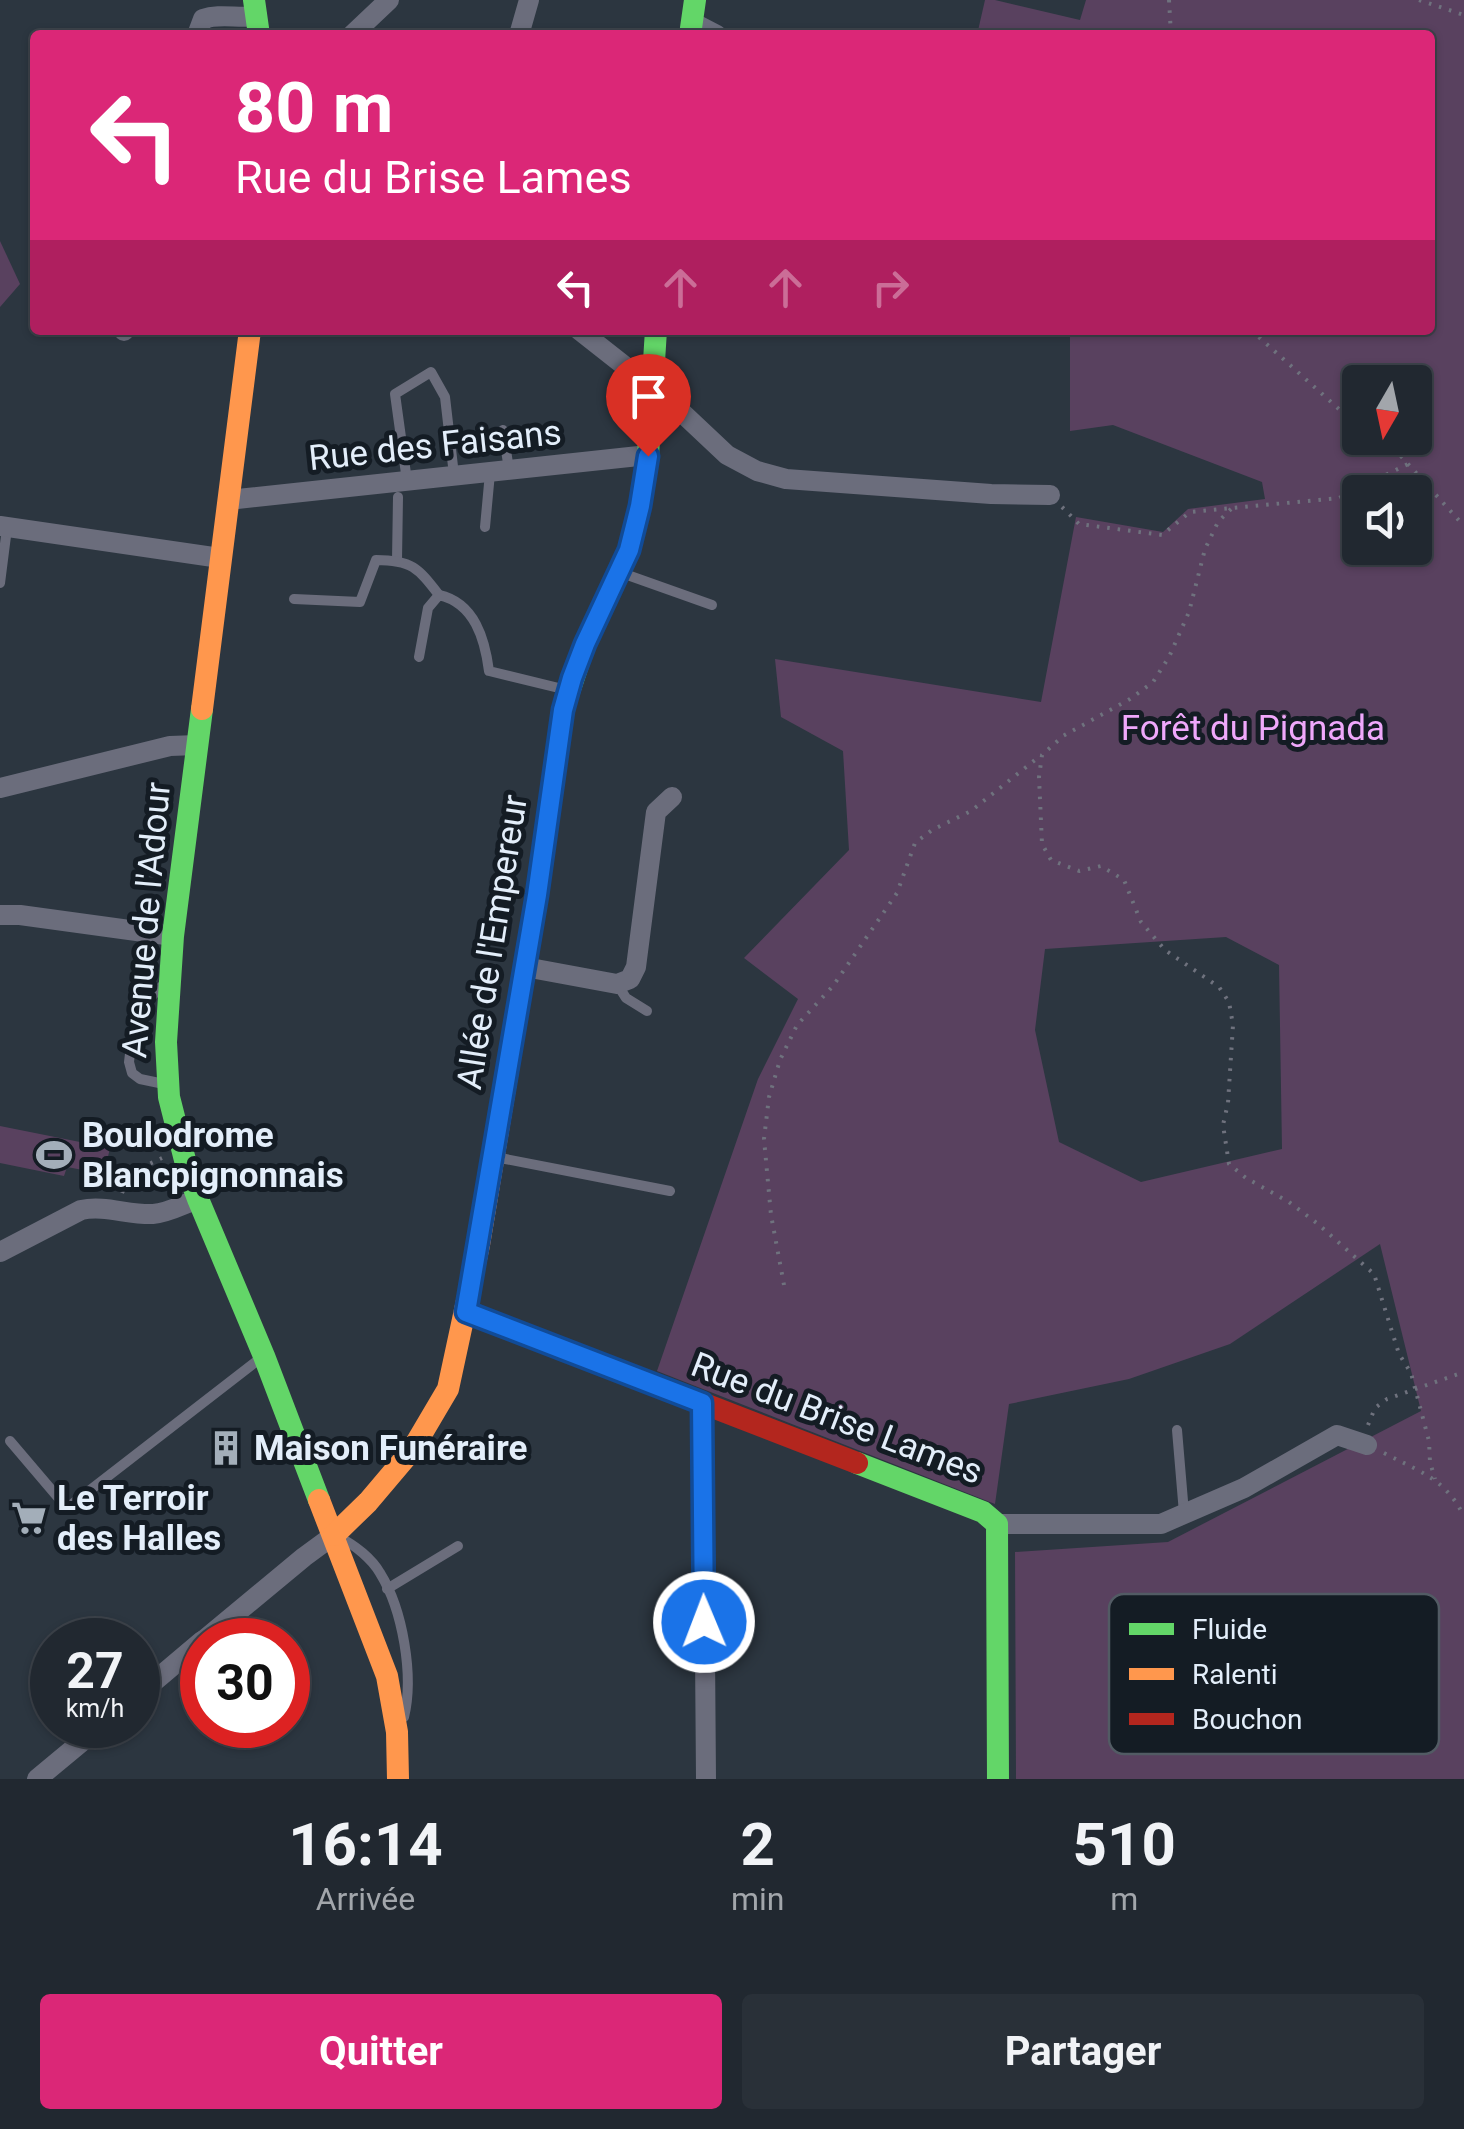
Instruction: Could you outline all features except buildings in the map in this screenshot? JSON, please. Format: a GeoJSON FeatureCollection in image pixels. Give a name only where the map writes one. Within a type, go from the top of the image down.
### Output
{"type":"FeatureCollection","features":[{"type":"Feature","properties":{"kind":"street"},"geometry":{"type":"LineString","coordinates":[[357,30],[390,0]]}},
{"type":"Feature","properties":{"kind":"street"},"geometry":{"type":"LineString","coordinates":[[520,30],[529,0]]}},
{"type":"Feature","properties":{"kind":"street"},"geometry":{"type":"LineString","coordinates":[[199,30],[203,18],[208,16],[257,17]]}},
{"type":"Feature","properties":{"kind":"street","name":"Avenue de l'Adour"},"geometry":{"type":"LineString","coordinates":[[249,335],[173,936],[166,1042],[168,1085],[198,1199],[264,1356],[387,1676],[398,1732],[398,1779]]}},
{"type":"Feature","properties":{"kind":"street"},"geometry":{"type":"LineString","coordinates":[[584,335],[626,367],[652,381],[727,455],[757,470],[786,479],[1050,495]]}},
{"type":"Feature","properties":{"kind":"street","name":"Allée de l'Empereur"},"geometry":{"type":"LineString","coordinates":[[334,1535],[412,1450],[448,1390],[494,1157],[560,726],[568,690],[629,550],[640,506],[648,456],[656,335]]}},
{"type":"Feature","properties":{"kind":"street","name":"Rue des Faisans"},"geometry":{"type":"LineString","coordinates":[[228,500],[403,489],[454,476],[648,456]]}},
{"type":"Feature","properties":{"kind":"street"},"geometry":{"type":"LineString","coordinates":[[3,526],[220,558]]}},
{"type":"Feature","properties":{"kind":"street"},"geometry":{"type":"LineString","coordinates":[[0,788],[170,746],[197,745]]}},
{"type":"Feature","properties":{"kind":"street"},"geometry":{"type":"LineString","coordinates":[[525,967],[618,984],[630,979],[636,967],[656,812],[672,797]]}},
{"type":"Feature","properties":{"kind":"street"},"geometry":{"type":"LineString","coordinates":[[0,916],[20,914],[173,936]]}},
{"type":"Feature","properties":{"kind":"street"},"geometry":{"type":"LineString","coordinates":[[0,1252],[81,1210],[96,1207],[156,1214],[198,1199]]}},
{"type":"Feature","properties":{"kind":"street","name":"Rue du Brise Lames"},"geometry":{"type":"LineString","coordinates":[[466,1312],[983,1512],[996,1524],[998,1779]]}},
{"type":"Feature","properties":{"kind":"street"},"geometry":{"type":"LineString","coordinates":[[702,1403],[706,1779]]}},
{"type":"Feature","properties":{"kind":"street"},"geometry":{"type":"LineString","coordinates":[[996,1524],[1161,1524],[1244,1488],[1338,1435],[1367,1445]]}},
{"type":"Feature","properties":{"kind":"street"},"geometry":{"type":"LineString","coordinates":[[229,1618],[334,1535]]}},
{"type":"Feature","properties":{"kind":"street"},"geometry":{"type":"LineString","coordinates":[[160,1676],[180,1659]]}},
{"type":"Feature","properties":{"kind":"street"},"geometry":{"type":"LineString","coordinates":[[37,1779],[74,1748]]}},
{"type":"Feature","properties":{"kind":"lane"},"geometry":{"type":"LineString","coordinates":[[397,560],[403,489],[395,394],[430,372],[445,396],[454,476]]}},
{"type":"Feature","properties":{"kind":"lane"},"geometry":{"type":"LineString","coordinates":[[485,527],[500,471],[502,430]]}},
{"type":"Feature","properties":{"kind":"lane"},"geometry":{"type":"LineString","coordinates":[[0,583],[3,526]]}},
{"type":"Feature","properties":{"kind":"lane"},"geometry":{"type":"LineString","coordinates":[[294,599],[360,602],[376,560],[397,560],[418,570],[439,595],[450,597],[464,608],[486,646],[489,672],[568,690]]}},
{"type":"Feature","properties":{"kind":"lane"},"geometry":{"type":"LineString","coordinates":[[619,572],[712,605]]}},
{"type":"Feature","properties":{"kind":"lane"},"geometry":{"type":"LineString","coordinates":[[419,656],[428,608],[439,595]]}},
{"type":"Feature","properties":{"kind":"lane"},"geometry":{"type":"LineString","coordinates":[[168,1085],[140,1079],[132,1073],[129,1062],[134,1013],[169,979]]}},
{"type":"Feature","properties":{"kind":"lane"},"geometry":{"type":"LineString","coordinates":[[618,984],[626,998],[648,1011]]}},
{"type":"Feature","properties":{"kind":"lane"},"geometry":{"type":"LineString","coordinates":[[494,1157],[670,1191]]}},
{"type":"Feature","properties":{"kind":"lane"},"geometry":{"type":"LineString","coordinates":[[10,1441],[66,1508],[264,1356]]}},
{"type":"Feature","properties":{"kind":"lane"},"geometry":{"type":"LineString","coordinates":[[1177,1430],[1184,1514]]}},
{"type":"Feature","properties":{"kind":"lane"},"geometry":{"type":"LineString","coordinates":[[334,1535],[353,1544],[380,1572],[404,1635],[405,1714],[398,1732]]}},
{"type":"Feature","properties":{"kind":"lane"},"geometry":{"type":"LineString","coordinates":[[387,1588],[458,1546]]}},
{"type":"Feature","properties":{"kind":"path"},"geometry":{"type":"LineString","coordinates":[[1169,0],[1171,30]]}},
{"type":"Feature","properties":{"kind":"path"},"geometry":{"type":"LineString","coordinates":[[1419,0],[1464,15]]}},
{"type":"Feature","properties":{"kind":"path"},"geometry":{"type":"LineString","coordinates":[[1257,335],[1342,412]]}},
{"type":"Feature","properties":{"kind":"path"},"geometry":{"type":"LineString","coordinates":[[1400,455],[1464,526]]}},
{"type":"Feature","properties":{"kind":"path"},"geometry":{"type":"LineString","coordinates":[[1050,495],[1079,524],[1162,535],[1190,512],[1339,498],[1408,464]]}},
{"type":"Feature","properties":{"kind":"path"},"geometry":{"type":"LineString","coordinates":[[784,1286],[770,1215],[764,1139],[768,1097],[797,1025],[834,986],[898,893],[916,842],[970,811],[1064,736],[1153,682],[1189,612],[1205,549],[1218,522],[1231,508]]}},
{"type":"Feature","properties":{"kind":"path"},"geometry":{"type":"LineString","coordinates":[[1042,754],[1042,844],[1051,860],[1079,871],[1101,866],[1112,870],[1124,880],[1142,922],[1165,950],[1218,987],[1229,1002],[1233,1025],[1223,1125],[1228,1164],[1290,1202],[1374,1274],[1399,1354],[1411,1374],[1435,1479]]}},
{"type":"Feature","properties":{"kind":"path"},"geometry":{"type":"LineString","coordinates":[[120,1200],[136,1171],[162,1158]]}},
{"type":"Feature","properties":{"kind":"path"},"geometry":{"type":"LineString","coordinates":[[1464,1372],[1388,1398],[1375,1408],[1366,1430],[1367,1445],[1435,1479],[1450,1492],[1464,1517]]}},
{"type":"Feature","properties":{"kind":"green space","name":"Forêt du Pignada"},"geometry":{"type":"Polygon","coordinates":[[[985,0],[1080,20],[1086,0],[1464,0],[1464,1779],[1016,1779],[1015,1552],[1168,1542],[1421,1411],[1380,1244],[1230,1344],[1129,1379],[1009,1404],[995,1504],[657,1371],[758,1079],[798,999],[744,958],[849,850],[843,751],[781,717],[775,659],[1041,702],[1076,517],[1163,532],[1188,509],[1265,499],[1262,482],[1113,425],[1070,431],[1070,335],[1435,335],[1435,30],[978,30],[985,0]],[[1226,937],[1045,949],[1035,1030],[1059,1142],[1141,1182],[1282,1149],[1279,965],[1226,937]]]}},
{"type":"Feature","properties":{"kind":"green space"},"geometry":{"type":"Polygon","coordinates":[[[0,241],[20,284],[0,307],[0,241]]]}},
{"type":"Feature","properties":{"kind":"green space","name":"Boulodrome Blancpignonnais"},"geometry":{"type":"Polygon","coordinates":[[[0,1126],[110,1148],[104,1174],[67,1167],[64,1176],[0,1163],[0,1126]]]}},
{"type":"Feature","properties":{"kind":"traffic: fast"},"geometry":{"type":"LineString","coordinates":[[254,0],[258,30]]}},
{"type":"Feature","properties":{"kind":"traffic: fast"},"geometry":{"type":"LineString","coordinates":[[691,30],[695,0]]}},
{"type":"Feature","properties":{"kind":"traffic: fast"},"geometry":{"type":"LineString","coordinates":[[506,1082],[563,710],[585,644],[629,550],[640,506],[648,455],[656,335]]}},
{"type":"Feature","properties":{"kind":"traffic: fast"},"geometry":{"type":"LineString","coordinates":[[202,709],[173,936],[166,1042],[169,1097],[198,1199],[319,1500]]}},
{"type":"Feature","properties":{"kind":"traffic: fast"},"geometry":{"type":"LineString","coordinates":[[857,1463],[983,1512],[997,1524],[998,1779]]}},
{"type":"Feature","properties":{"kind":"traffic: slow"},"geometry":{"type":"LineString","coordinates":[[202,709],[249,335]]}},
{"type":"Feature","properties":{"kind":"traffic: slow"},"geometry":{"type":"LineString","coordinates":[[334,1535],[412,1450],[448,1389],[479,1245],[506,1082]]}},
{"type":"Feature","properties":{"kind":"traffic: slow"},"geometry":{"type":"LineString","coordinates":[[319,1500],[387,1676],[397,1732],[398,1779]]}},
{"type":"Feature","properties":{"kind":"traffic: jam"},"geometry":{"type":"LineString","coordinates":[[467,1312],[857,1463]]}},
{"type":"Feature","properties":{"kind":"place","name":"Boulodrome Blancpignonnais"},"geometry":{"type":"Point","coordinates":[54,1155]}},
{"type":"Feature","properties":{"kind":"place","name":"Maison Funéraire"},"geometry":{"type":"Point","coordinates":[226,1448]}},
{"type":"Feature","properties":{"kind":"place","name":"Le Terroir des Halles"},"geometry":{"type":"Point","coordinates":[29,1518]}},
{"type":"Feature","properties":{"kind":"route"},"geometry":{"type":"LineString","coordinates":[[648,456],[629,550],[585,644],[563,710],[537,895],[466,1312],[702,1403],[704,1622]]}}]}
